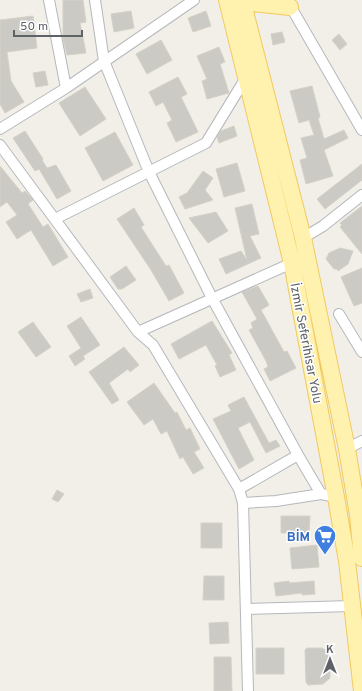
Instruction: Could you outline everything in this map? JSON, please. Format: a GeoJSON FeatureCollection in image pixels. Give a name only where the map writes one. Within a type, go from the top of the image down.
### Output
{"type":"FeatureCollection","features":[{"type":"Feature","properties":{"kind":"main road","name":"İzmir Seferihisar Yolu"},"geometry":{"type":"LineString","coordinates":[[227,0],[292,263],[336,497],[352,606],[362,691]]}},
{"type":"Feature","properties":{"kind":"main road","name":"İzmir Seferihisar Yolu"},"geometry":{"type":"LineString","coordinates":[[241,1],[251,32],[303,238],[360,515],[362,558]]}},
{"type":"Feature","properties":{"kind":"main road"},"geometry":{"type":"LineString","coordinates":[[241,1],[283,3]]}},
{"type":"Feature","properties":{"kind":"main road"},"geometry":{"type":"LineString","coordinates":[[251,32],[254,20],[268,10],[283,3]]}},
{"type":"Feature","properties":{"kind":"street"},"geometry":{"type":"LineString","coordinates":[[49,0],[66,88]]}},
{"type":"Feature","properties":{"kind":"street"},"geometry":{"type":"LineString","coordinates":[[95,0],[104,61],[149,172],[212,298],[321,494]]}},
{"type":"Feature","properties":{"kind":"street"},"geometry":{"type":"LineString","coordinates":[[0,129],[66,88],[194,0]]}},
{"type":"Feature","properties":{"kind":"street"},"geometry":{"type":"LineString","coordinates":[[283,3],[362,130]]}},
{"type":"Feature","properties":{"kind":"street"},"geometry":{"type":"LineString","coordinates":[[55,219],[206,143],[247,76]]}},
{"type":"Feature","properties":{"kind":"street"},"geometry":{"type":"LineString","coordinates":[[0,145],[138,332],[153,344],[239,489],[243,504],[248,691]]}},
{"type":"Feature","properties":{"kind":"street"},"geometry":{"type":"LineString","coordinates":[[303,238],[323,226],[362,195]]}},
{"type":"Feature","properties":{"kind":"street"},"geometry":{"type":"LineString","coordinates":[[138,332],[292,263]]}},
{"type":"Feature","properties":{"kind":"street"},"geometry":{"type":"LineString","coordinates":[[339,314],[362,352]]}},
{"type":"Feature","properties":{"kind":"street"},"geometry":{"type":"LineString","coordinates":[[347,449],[362,441]]}},
{"type":"Feature","properties":{"kind":"street"},"geometry":{"type":"LineString","coordinates":[[239,489],[298,455]]}},
{"type":"Feature","properties":{"kind":"street"},"geometry":{"type":"LineString","coordinates":[[243,504],[276,501],[321,494],[336,497]]}},
{"type":"Feature","properties":{"kind":"street"},"geometry":{"type":"LineString","coordinates":[[246,609],[352,606]]}},
{"type":"Feature","properties":{"kind":"building"},"geometry":{"type":"Polygon","coordinates":[[[63,0],[83,0],[86,22],[80,23],[86,53],[67,55],[63,39],[63,0]]]}},
{"type":"Feature","properties":{"kind":"building"},"geometry":{"type":"Polygon","coordinates":[[[131,11],[134,28],[114,32],[111,14],[131,11]]]}},
{"type":"Feature","properties":{"kind":"building"},"geometry":{"type":"Polygon","coordinates":[[[206,11],[211,26],[193,32],[188,18],[206,11]]]}},
{"type":"Feature","properties":{"kind":"building"},"geometry":{"type":"Polygon","coordinates":[[[33,16],[37,48],[7,52],[11,81],[24,102],[5,113],[0,104],[0,20],[33,16]]]}},
{"type":"Feature","properties":{"kind":"building"},"geometry":{"type":"Polygon","coordinates":[[[282,32],[285,42],[273,45],[271,34],[282,32]]]}},
{"type":"Feature","properties":{"kind":"building"},"geometry":{"type":"Polygon","coordinates":[[[339,34],[347,44],[340,50],[332,40],[339,34]]]}},
{"type":"Feature","properties":{"kind":"building"},"geometry":{"type":"Polygon","coordinates":[[[161,40],[172,60],[147,74],[136,54],[161,40]]]}},
{"type":"Feature","properties":{"kind":"building"},"geometry":{"type":"Polygon","coordinates":[[[219,47],[225,62],[220,64],[229,93],[207,99],[202,81],[207,79],[197,56],[219,47]]]}},
{"type":"Feature","properties":{"kind":"building"},"geometry":{"type":"Polygon","coordinates":[[[45,71],[48,85],[36,87],[33,73],[45,71]]]}},
{"type":"Feature","properties":{"kind":"building"},"geometry":{"type":"Polygon","coordinates":[[[178,77],[187,94],[181,97],[198,132],[176,142],[167,123],[172,120],[163,102],[156,106],[149,92],[178,77]]]}},
{"type":"Feature","properties":{"kind":"building"},"geometry":{"type":"Polygon","coordinates":[[[312,86],[320,117],[318,118],[324,139],[344,130],[348,138],[324,150],[333,176],[306,184],[300,160],[307,158],[301,138],[314,135],[309,120],[299,123],[290,91],[312,86]]]}},
{"type":"Feature","properties":{"kind":"building"},"geometry":{"type":"Polygon","coordinates":[[[85,87],[106,119],[80,136],[59,103],[85,87]]]}},
{"type":"Feature","properties":{"kind":"building"},"geometry":{"type":"Polygon","coordinates":[[[234,126],[237,136],[219,143],[217,137],[221,131],[234,126]]]}},
{"type":"Feature","properties":{"kind":"building"},"geometry":{"type":"Polygon","coordinates":[[[25,131],[47,168],[56,165],[71,191],[57,199],[39,169],[35,171],[13,138],[25,131]]]}},
{"type":"Feature","properties":{"kind":"building"},"geometry":{"type":"Polygon","coordinates":[[[115,132],[133,165],[103,181],[85,148],[115,132]]]}},
{"type":"Feature","properties":{"kind":"building"},"geometry":{"type":"Polygon","coordinates":[[[237,163],[245,191],[224,197],[216,169],[237,163]]]}},
{"type":"Feature","properties":{"kind":"building"},"geometry":{"type":"Polygon","coordinates":[[[362,164],[362,180],[325,209],[317,199],[362,164]]]}},
{"type":"Feature","properties":{"kind":"building"},"geometry":{"type":"Polygon","coordinates":[[[0,166],[22,193],[25,191],[33,200],[28,204],[43,227],[48,224],[68,257],[53,266],[31,230],[17,239],[6,222],[17,215],[7,202],[0,207],[0,166]]]}},
{"type":"Feature","properties":{"kind":"building"},"geometry":{"type":"Polygon","coordinates":[[[203,171],[213,178],[205,190],[213,200],[185,209],[179,197],[187,193],[203,171]]]}},
{"type":"Feature","properties":{"kind":"building"},"geometry":{"type":"Polygon","coordinates":[[[252,204],[259,234],[250,236],[261,258],[226,274],[219,259],[241,251],[247,260],[235,208],[252,204]]]}},
{"type":"Feature","properties":{"kind":"building"},"geometry":{"type":"Polygon","coordinates":[[[362,206],[362,254],[340,227],[342,225],[340,223],[362,206]]]}},
{"type":"Feature","properties":{"kind":"building"},"geometry":{"type":"Polygon","coordinates":[[[134,208],[144,225],[141,227],[166,266],[169,265],[184,293],[169,301],[151,270],[117,219],[134,208]]]}},
{"type":"Feature","properties":{"kind":"building"},"geometry":{"type":"Polygon","coordinates":[[[216,212],[228,231],[208,243],[189,218],[216,212]]]}},
{"type":"Feature","properties":{"kind":"building"},"geometry":{"type":"Polygon","coordinates":[[[340,248],[353,251],[348,264],[338,271],[337,269],[334,269],[326,259],[329,253],[340,248]]]}},
{"type":"Feature","properties":{"kind":"building"},"geometry":{"type":"Polygon","coordinates":[[[126,266],[136,280],[122,289],[118,289],[110,277],[126,266]]]}},
{"type":"Feature","properties":{"kind":"building"},"geometry":{"type":"Polygon","coordinates":[[[362,268],[362,303],[354,306],[341,277],[362,268]]]}},
{"type":"Feature","properties":{"kind":"building"},"geometry":{"type":"Polygon","coordinates":[[[258,286],[269,305],[261,310],[284,352],[287,351],[296,368],[270,381],[264,369],[268,367],[266,361],[249,330],[253,328],[251,323],[257,319],[242,292],[258,286]]]}},
{"type":"Feature","properties":{"kind":"building"},"geometry":{"type":"Polygon","coordinates":[[[90,289],[93,298],[81,302],[77,294],[90,289]]]}},
{"type":"Feature","properties":{"kind":"building"},"geometry":{"type":"Polygon","coordinates":[[[81,317],[100,345],[83,356],[85,359],[75,366],[69,356],[81,348],[67,326],[81,317]]]}},
{"type":"Feature","properties":{"kind":"building"},"geometry":{"type":"Polygon","coordinates":[[[212,321],[232,353],[229,355],[236,370],[220,377],[215,366],[217,365],[206,345],[179,359],[171,344],[212,321]]]}},
{"type":"Feature","properties":{"kind":"building"},"geometry":{"type":"Polygon","coordinates":[[[33,322],[51,347],[36,357],[18,332],[33,322]]]}},
{"type":"Feature","properties":{"kind":"building"},"geometry":{"type":"Polygon","coordinates":[[[124,347],[139,365],[130,372],[128,369],[109,383],[119,400],[112,404],[89,372],[124,347]]]}},
{"type":"Feature","properties":{"kind":"building"},"geometry":{"type":"Polygon","coordinates":[[[154,383],[175,413],[177,412],[186,430],[190,428],[200,449],[194,452],[204,468],[193,474],[183,457],[180,459],[167,431],[161,434],[153,419],[144,425],[127,402],[154,383]]]}},
{"type":"Feature","properties":{"kind":"building"},"geometry":{"type":"Polygon","coordinates":[[[244,397],[269,443],[276,440],[280,446],[266,453],[250,422],[238,428],[254,460],[239,469],[213,419],[231,411],[228,405],[244,397]]]}},
{"type":"Feature","properties":{"kind":"building"},"geometry":{"type":"Polygon","coordinates":[[[57,490],[64,494],[58,502],[52,499],[57,490]]]}},
{"type":"Feature","properties":{"kind":"building"},"geometry":{"type":"Polygon","coordinates":[[[281,516],[310,516],[309,533],[281,533],[281,516]]]}},
{"type":"Feature","properties":{"kind":"building"},"geometry":{"type":"Polygon","coordinates":[[[201,523],[222,523],[222,548],[201,548],[201,523]]]}},
{"type":"Feature","properties":{"kind":"building"},"geometry":{"type":"Polygon","coordinates":[[[317,545],[319,567],[292,569],[290,548],[317,545]]]}},
{"type":"Feature","properties":{"kind":"building"},"geometry":{"type":"Polygon","coordinates":[[[204,576],[224,576],[224,600],[203,600],[204,576]]]}},
{"type":"Feature","properties":{"kind":"building"},"geometry":{"type":"Polygon","coordinates":[[[289,581],[289,583],[314,581],[315,594],[302,595],[302,593],[276,596],[274,583],[289,581]]]}},
{"type":"Feature","properties":{"kind":"building"},"geometry":{"type":"Polygon","coordinates":[[[228,622],[229,643],[210,644],[209,623],[228,622]]]}},
{"type":"Feature","properties":{"kind":"building"},"geometry":{"type":"Polygon","coordinates":[[[256,648],[284,648],[284,674],[256,674],[256,648]]]}},
{"type":"Feature","properties":{"kind":"building"},"geometry":{"type":"Polygon","coordinates":[[[307,648],[322,648],[329,654],[329,660],[325,668],[330,671],[330,678],[323,684],[308,685],[306,682],[305,650],[307,648]]]}},
{"type":"Feature","properties":{"kind":"building"},"geometry":{"type":"Polygon","coordinates":[[[214,657],[231,657],[232,691],[214,691],[214,657]]]}},
{"type":"Feature","properties":{"kind":"place","name":"BİM"},"geometry":{"type":"Point","coordinates":[325,556]}}]}
